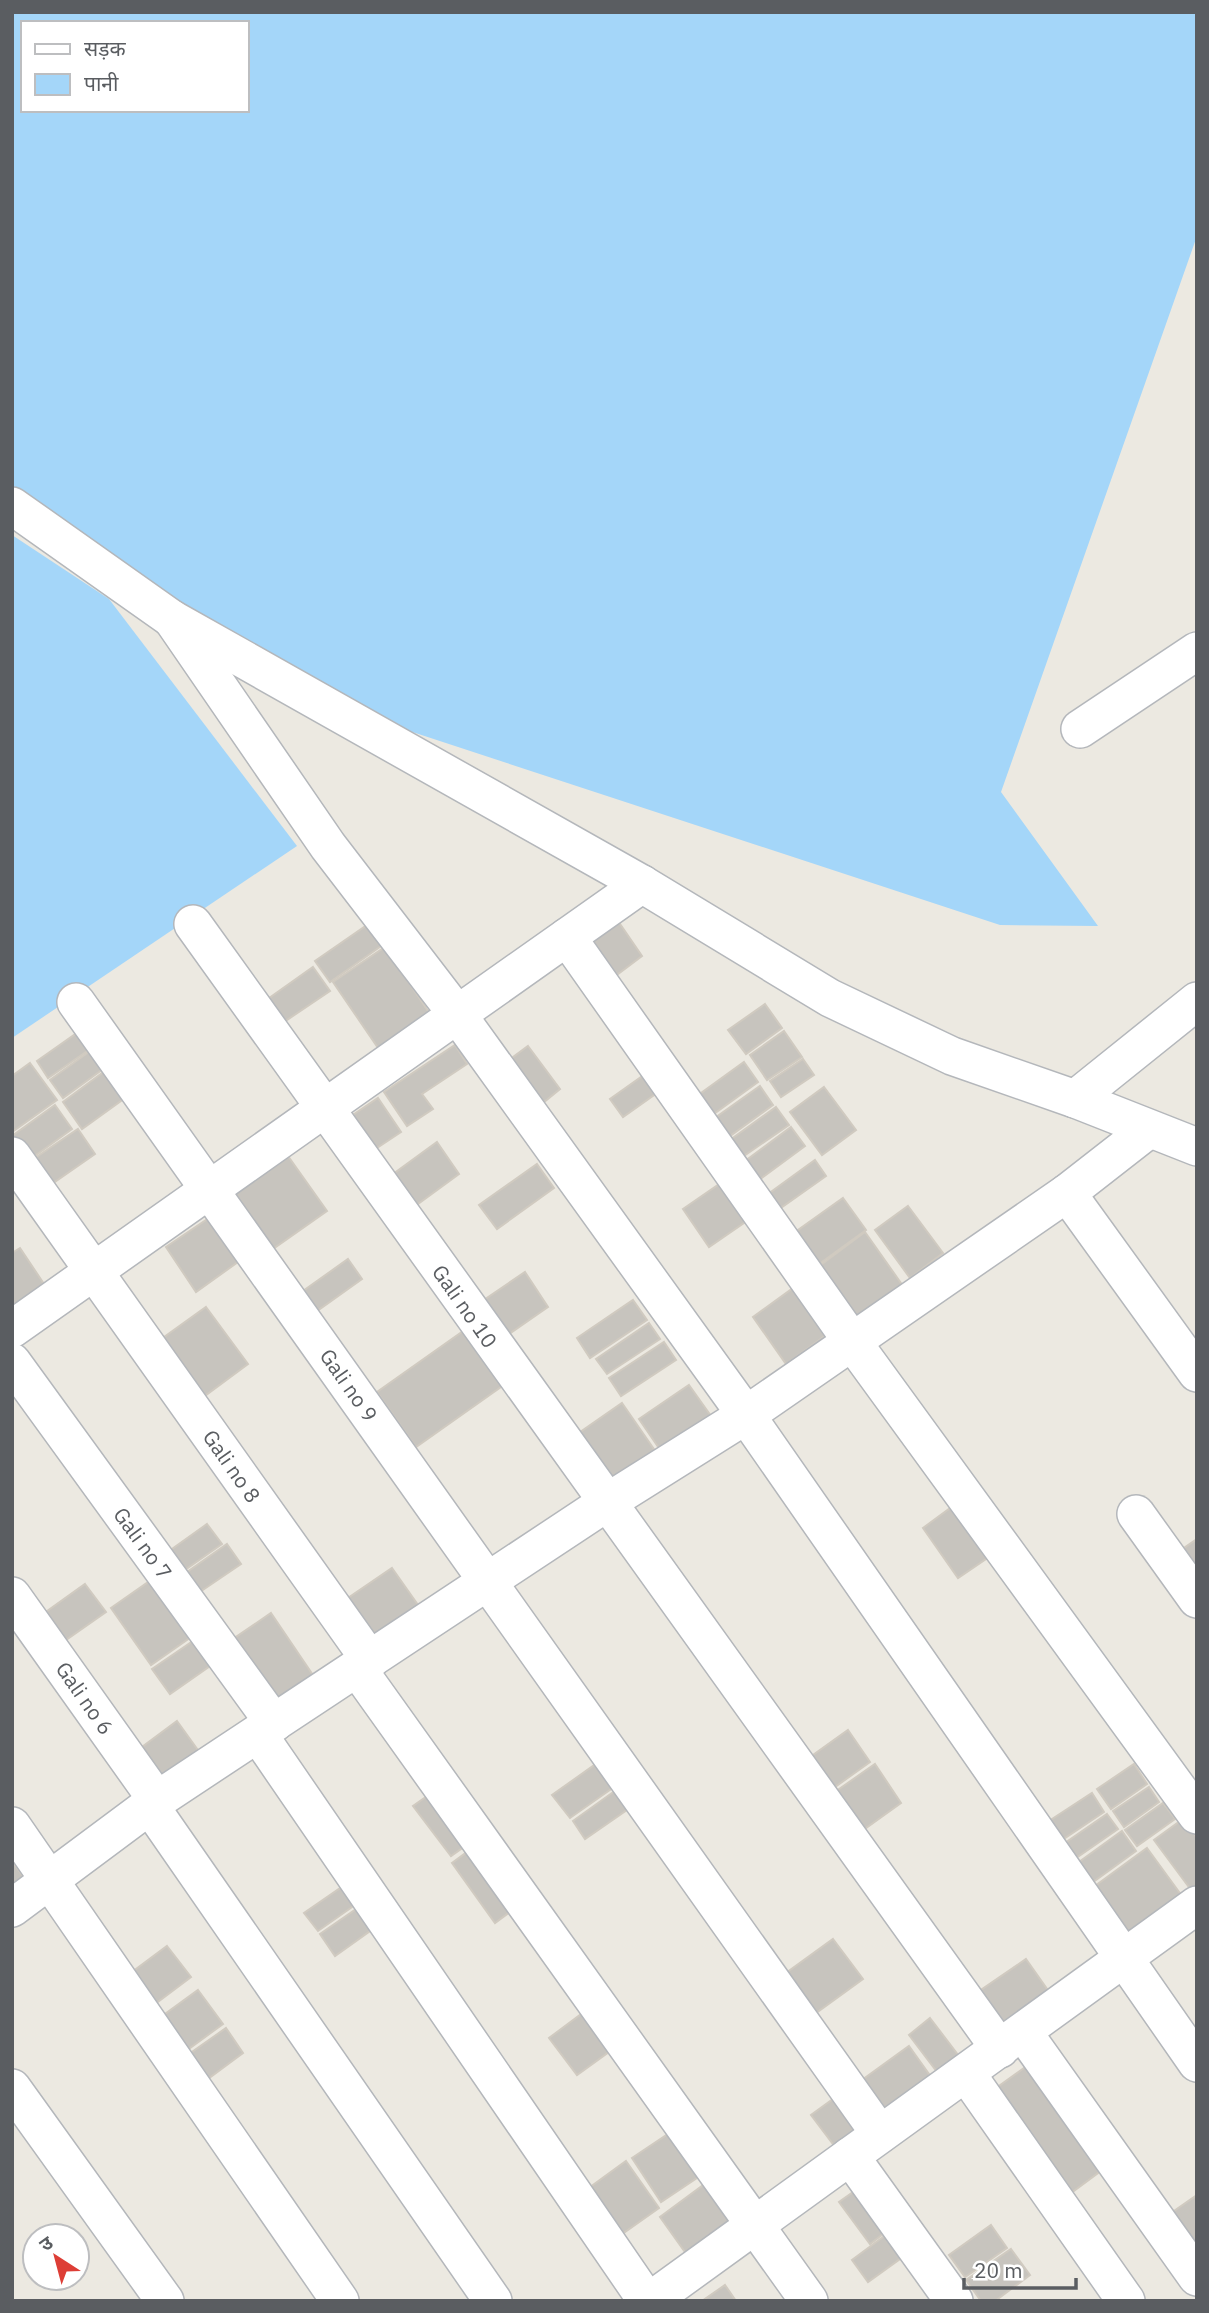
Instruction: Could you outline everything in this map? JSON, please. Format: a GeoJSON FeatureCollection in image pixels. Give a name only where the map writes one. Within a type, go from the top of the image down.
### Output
{"type":"FeatureCollection","features":[{"type":"Feature","properties":{"kind":"street"},"geometry":{"type":"LineString","coordinates":[[12,506],[172,619],[642,884],[831,998],[952,1056],[1075,1098],[1197,1147]]}},
{"type":"Feature","properties":{"kind":"street"},"geometry":{"type":"LineString","coordinates":[[172,619],[328,846],[457,1014],[746,1415],[1197,2063]]}},
{"type":"Feature","properties":{"kind":"street"},"geometry":{"type":"LineString","coordinates":[[1080,729],[1197,651]]}},
{"type":"Feature","properties":{"kind":"street"},"geometry":{"type":"LineString","coordinates":[[12,1329],[642,884]]}},
{"type":"Feature","properties":{"kind":"street","name":"Gali no 10"},"geometry":{"type":"LineString","coordinates":[[194,924],[606,1503],[1011,2040],[1197,2277]]}},
{"type":"Feature","properties":{"kind":"street"},"geometry":{"type":"LineString","coordinates":[[567,937],[852,1340],[1197,1815]]}},
{"type":"Feature","properties":{"kind":"street"},"geometry":{"type":"LineString","coordinates":[[1075,1098],[1197,1001]]}},
{"type":"Feature","properties":{"kind":"street","name":"Gali no 9"},"geometry":{"type":"LineString","coordinates":[[76,1002],[880,2134]]}},
{"type":"Feature","properties":{"kind":"street"},"geometry":{"type":"LineString","coordinates":[[12,1908],[154,1803],[606,1503],[746,1415],[1067,1193],[1149,1129]]}},
{"type":"Feature","properties":{"kind":"street","name":"Gali no 8"},"geometry":{"type":"LineString","coordinates":[[12,1156],[809,2301]]}},
{"type":"Feature","properties":{"kind":"street"},"geometry":{"type":"LineString","coordinates":[[1067,1193],[1197,1373]]}},
{"type":"Feature","properties":{"kind":"street","name":"Gali no 7"},"geometry":{"type":"LineString","coordinates":[[12,1362],[266,1729],[649,2301]]}},
{"type":"Feature","properties":{"kind":"street"},"geometry":{"type":"LineString","coordinates":[[1136,1514],[1197,1599]]}},
{"type":"Feature","properties":{"kind":"street","name":"Gali no 6"},"geometry":{"type":"LineString","coordinates":[[12,1596],[493,2301]]}},
{"type":"Feature","properties":{"kind":"street"},"geometry":{"type":"LineString","coordinates":[[12,1826],[340,2301]]}},
{"type":"Feature","properties":{"kind":"street"},"geometry":{"type":"LineString","coordinates":[[649,2301],[1197,1905]]}},
{"type":"Feature","properties":{"kind":"street"},"geometry":{"type":"LineString","coordinates":[[966,2073],[1126,2301]]}},
{"type":"Feature","properties":{"kind":"street"},"geometry":{"type":"LineString","coordinates":[[12,2088],[164,2301]]}},
{"type":"Feature","properties":{"kind":"street"},"geometry":{"type":"LineString","coordinates":[[850,2156],[954,2301]]}},
{"type":"Feature","properties":{"kind":"water"},"geometry":{"type":"Polygon","coordinates":[[[12,12],[1197,12],[1197,236],[1001,792],[1098,926],[1000,925],[318,701],[12,514],[12,12]]]}},
{"type":"Feature","properties":{"kind":"water"},"geometry":{"type":"Polygon","coordinates":[[[12,535],[109,599],[297,846],[12,1038],[12,535]]]}},
{"type":"Feature","properties":{"kind":"building"},"geometry":{"type":"Polygon","coordinates":[[[618,921],[642,956],[606,983],[581,948],[618,921]]]}},
{"type":"Feature","properties":{"kind":"building"},"geometry":{"type":"Polygon","coordinates":[[[370,923],[384,944],[330,982],[315,961],[370,923]]]}},
{"type":"Feature","properties":{"kind":"building"},"geometry":{"type":"Polygon","coordinates":[[[385,947],[438,1026],[387,1061],[333,982],[385,947]]]}},
{"type":"Feature","properties":{"kind":"building"},"geometry":{"type":"Polygon","coordinates":[[[313,967],[330,991],[281,1024],[265,1001],[313,967]]]}},
{"type":"Feature","properties":{"kind":"building"},"geometry":{"type":"Polygon","coordinates":[[[765,1004],[782,1028],[746,1054],[728,1030],[765,1004]]]}},
{"type":"Feature","properties":{"kind":"building"},"geometry":{"type":"Polygon","coordinates":[[[84,1028],[96,1045],[48,1078],[37,1061],[84,1028]]]}},
{"type":"Feature","properties":{"kind":"building"},"geometry":{"type":"Polygon","coordinates":[[[784,1031],[802,1057],[767,1080],[750,1055],[784,1031]]]}},
{"type":"Feature","properties":{"kind":"building"},"geometry":{"type":"Polygon","coordinates":[[[455,1045],[467,1064],[422,1094],[433,1109],[407,1126],[384,1092],[455,1045]]]}},
{"type":"Feature","properties":{"kind":"building"},"geometry":{"type":"Polygon","coordinates":[[[97,1046],[110,1064],[63,1098],[50,1080],[97,1046]]]}},
{"type":"Feature","properties":{"kind":"building"},"geometry":{"type":"Polygon","coordinates":[[[528,1046],[560,1089],[538,1107],[505,1063],[528,1046]]]}},
{"type":"Feature","properties":{"kind":"building"},"geometry":{"type":"Polygon","coordinates":[[[803,1059],[814,1075],[781,1097],[770,1081],[803,1059]]]}},
{"type":"Feature","properties":{"kind":"building"},"geometry":{"type":"Polygon","coordinates":[[[744,1062],[758,1082],[704,1121],[690,1101],[744,1062]]]}},
{"type":"Feature","properties":{"kind":"building"},"geometry":{"type":"Polygon","coordinates":[[[30,1063],[57,1100],[12,1132],[12,1076],[30,1063]]]}},
{"type":"Feature","properties":{"kind":"building"},"geometry":{"type":"Polygon","coordinates":[[[113,1065],[132,1093],[82,1129],[63,1102],[113,1065]]]}},
{"type":"Feature","properties":{"kind":"building"},"geometry":{"type":"Polygon","coordinates":[[[651,1070],[664,1088],[623,1117],[610,1099],[651,1070]]]}},
{"type":"Feature","properties":{"kind":"building"},"geometry":{"type":"Polygon","coordinates":[[[760,1086],[773,1105],[719,1144],[705,1125],[760,1086]]]}},
{"type":"Feature","properties":{"kind":"building"},"geometry":{"type":"Polygon","coordinates":[[[824,1087],[856,1130],[822,1155],[790,1112],[824,1087]]]}},
{"type":"Feature","properties":{"kind":"building"},"geometry":{"type":"Polygon","coordinates":[[[378,1098],[401,1132],[371,1152],[347,1119],[378,1098]]]}},
{"type":"Feature","properties":{"kind":"building"},"geometry":{"type":"Polygon","coordinates":[[[55,1105],[72,1129],[29,1160],[12,1136],[55,1105]]]}},
{"type":"Feature","properties":{"kind":"building"},"geometry":{"type":"Polygon","coordinates":[[[776,1107],[789,1125],[735,1162],[723,1145],[776,1107]]]}},
{"type":"Feature","properties":{"kind":"building"},"geometry":{"type":"Polygon","coordinates":[[[791,1127],[805,1146],[751,1186],[737,1167],[791,1127]]]}},
{"type":"Feature","properties":{"kind":"building"},"geometry":{"type":"Polygon","coordinates":[[[78,1129],[95,1154],[46,1188],[29,1162],[78,1129]]]}},
{"type":"Feature","properties":{"kind":"building"},"geometry":{"type":"Polygon","coordinates":[[[437,1142],[459,1174],[411,1209],[389,1177],[437,1142]]]}},
{"type":"Feature","properties":{"kind":"building"},"geometry":{"type":"Polygon","coordinates":[[[288,1156],[327,1211],[270,1251],[231,1196],[288,1156]]]}},
{"type":"Feature","properties":{"kind":"building"},"geometry":{"type":"Polygon","coordinates":[[[815,1160],[826,1176],[775,1212],[764,1197],[815,1160]]]}},
{"type":"Feature","properties":{"kind":"building"},"geometry":{"type":"Polygon","coordinates":[[[537,1164],[554,1188],[497,1229],[479,1205],[537,1164]]]}},
{"type":"Feature","properties":{"kind":"building"},"geometry":{"type":"Polygon","coordinates":[[[731,1176],[757,1214],[709,1247],[683,1209],[731,1176]]]}},
{"type":"Feature","properties":{"kind":"building"},"geometry":{"type":"Polygon","coordinates":[[[843,1198],[866,1230],[808,1272],[784,1240],[843,1198]]]}},
{"type":"Feature","properties":{"kind":"building"},"geometry":{"type":"Polygon","coordinates":[[[908,1206],[943,1253],[910,1278],[875,1230],[908,1206]]]}},
{"type":"Feature","properties":{"kind":"building"},"geometry":{"type":"Polygon","coordinates":[[[215,1214],[245,1257],[196,1292],[166,1247],[215,1214]]]}},
{"type":"Feature","properties":{"kind":"building"},"geometry":{"type":"Polygon","coordinates":[[[865,1232],[903,1286],[852,1322],[814,1270],[865,1232]]]}},
{"type":"Feature","properties":{"kind":"building"},"geometry":{"type":"Polygon","coordinates":[[[20,1248],[50,1293],[12,1318],[12,1253],[20,1248]]]}},
{"type":"Feature","properties":{"kind":"building"},"geometry":{"type":"Polygon","coordinates":[[[348,1259],[362,1279],[317,1311],[303,1291],[348,1259]]]}},
{"type":"Feature","properties":{"kind":"building"},"geometry":{"type":"Polygon","coordinates":[[[525,1272],[548,1307],[502,1339],[478,1304],[525,1272]]]}},
{"type":"Feature","properties":{"kind":"building"},"geometry":{"type":"Polygon","coordinates":[[[800,1283],[833,1330],[786,1364],[753,1317],[800,1283]]]}},
{"type":"Feature","properties":{"kind":"building"},"geometry":{"type":"Polygon","coordinates":[[[633,1300],[647,1320],[590,1358],[577,1338],[633,1300]]]}},
{"type":"Feature","properties":{"kind":"building"},"geometry":{"type":"Polygon","coordinates":[[[206,1307],[248,1364],[202,1398],[160,1340],[206,1307]]]}},
{"type":"Feature","properties":{"kind":"building"},"geometry":{"type":"Polygon","coordinates":[[[649,1323],[660,1339],[607,1374],[596,1359],[649,1323]]]}},
{"type":"Feature","properties":{"kind":"building"},"geometry":{"type":"Polygon","coordinates":[[[469,1327],[508,1382],[416,1447],[377,1392],[469,1327]]]}},
{"type":"Feature","properties":{"kind":"building"},"geometry":{"type":"Polygon","coordinates":[[[664,1342],[676,1360],[621,1396],[609,1378],[664,1342]]]}},
{"type":"Feature","properties":{"kind":"building"},"geometry":{"type":"Polygon","coordinates":[[[689,1385],[711,1416],[661,1451],[639,1419],[689,1385]]]}},
{"type":"Feature","properties":{"kind":"building"},"geometry":{"type":"Polygon","coordinates":[[[622,1403],[658,1455],[609,1489],[573,1437],[622,1403]]]}},
{"type":"Feature","properties":{"kind":"building"},"geometry":{"type":"Polygon","coordinates":[[[953,1506],[989,1557],[958,1578],[923,1528],[953,1506]]]}},
{"type":"Feature","properties":{"kind":"building"},"geometry":{"type":"Polygon","coordinates":[[[207,1524],[222,1544],[179,1574],[165,1554],[207,1524]]]}},
{"type":"Feature","properties":{"kind":"building"},"geometry":{"type":"Polygon","coordinates":[[[1197,1539],[1197,1572],[1181,1550],[1197,1539]]]}},
{"type":"Feature","properties":{"kind":"building"},"geometry":{"type":"Polygon","coordinates":[[[227,1544],[241,1564],[194,1596],[180,1577],[227,1544]]]}},
{"type":"Feature","properties":{"kind":"building"},"geometry":{"type":"Polygon","coordinates":[[[392,1568],[423,1612],[376,1645],[345,1600],[392,1568]]]}},
{"type":"Feature","properties":{"kind":"building"},"geometry":{"type":"Polygon","coordinates":[[[154,1578],[194,1635],[151,1665],[111,1608],[154,1578]]]}},
{"type":"Feature","properties":{"kind":"building"},"geometry":{"type":"Polygon","coordinates":[[[85,1584],[106,1612],[63,1642],[43,1614],[85,1584]]]}},
{"type":"Feature","properties":{"kind":"building"},"geometry":{"type":"Polygon","coordinates":[[[271,1613],[319,1684],[274,1714],[227,1643],[271,1613]]]}},
{"type":"Feature","properties":{"kind":"building"},"geometry":{"type":"Polygon","coordinates":[[[196,1639],[213,1664],[170,1694],[152,1669],[196,1639]]]}},
{"type":"Feature","properties":{"kind":"building"},"geometry":{"type":"Polygon","coordinates":[[[177,1721],[208,1764],[173,1789],[142,1747],[177,1721]]]}},
{"type":"Feature","properties":{"kind":"building"},"geometry":{"type":"Polygon","coordinates":[[[848,1730],[870,1762],[828,1792],[806,1760],[848,1730]]]}},
{"type":"Feature","properties":{"kind":"building"},"geometry":{"type":"Polygon","coordinates":[[[607,1756],[624,1780],[570,1818],[552,1795],[607,1756]]]}},
{"type":"Feature","properties":{"kind":"building"},"geometry":{"type":"Polygon","coordinates":[[[875,1764],[901,1803],[859,1833],[832,1794],[875,1764]]]}},
{"type":"Feature","properties":{"kind":"building"},"geometry":{"type":"Polygon","coordinates":[[[1134,1764],[1147,1784],[1111,1809],[1097,1789],[1134,1764]]]}},
{"type":"Feature","properties":{"kind":"building"},"geometry":{"type":"Polygon","coordinates":[[[623,1785],[637,1803],[585,1839],[573,1821],[623,1785]]]}},
{"type":"Feature","properties":{"kind":"building"},"geometry":{"type":"Polygon","coordinates":[[[1149,1787],[1159,1802],[1124,1827],[1113,1811],[1149,1787]]]}},
{"type":"Feature","properties":{"kind":"building"},"geometry":{"type":"Polygon","coordinates":[[[437,1789],[475,1839],[451,1856],[413,1806],[437,1789]]]}},
{"type":"Feature","properties":{"kind":"building"},"geometry":{"type":"Polygon","coordinates":[[[1092,1793],[1104,1812],[1062,1840],[1049,1821],[1092,1793]]]}},
{"type":"Feature","properties":{"kind":"building"},"geometry":{"type":"Polygon","coordinates":[[[1163,1803],[1175,1819],[1137,1846],[1125,1830],[1163,1803]]]}},
{"type":"Feature","properties":{"kind":"building"},"geometry":{"type":"Polygon","coordinates":[[[1107,1814],[1118,1829],[1076,1858],[1065,1843],[1107,1814]]]}},
{"type":"Feature","properties":{"kind":"building"},"geometry":{"type":"Polygon","coordinates":[[[1183,1819],[1197,1838],[1197,1898],[1154,1840],[1183,1819]]]}},
{"type":"Feature","properties":{"kind":"building"},"geometry":{"type":"Polygon","coordinates":[[[1122,1831],[1136,1851],[1093,1882],[1079,1862],[1122,1831]]]}},
{"type":"Feature","properties":{"kind":"building"},"geometry":{"type":"Polygon","coordinates":[[[475,1846],[518,1906],[495,1923],[452,1863],[475,1846]]]}},
{"type":"Feature","properties":{"kind":"building"},"geometry":{"type":"Polygon","coordinates":[[[1147,1848],[1190,1907],[1138,1945],[1095,1886],[1147,1848]]]}},
{"type":"Feature","properties":{"kind":"building"},"geometry":{"type":"Polygon","coordinates":[[[12,1861],[27,1882],[12,1893],[12,1861]]]}},
{"type":"Feature","properties":{"kind":"building"},"geometry":{"type":"Polygon","coordinates":[[[349,1882],[362,1900],[318,1931],[304,1913],[349,1882]]]}},
{"type":"Feature","properties":{"kind":"building"},"geometry":{"type":"Polygon","coordinates":[[[365,1903],[380,1924],[335,1956],[320,1934],[365,1903]]]}},
{"type":"Feature","properties":{"kind":"building"},"geometry":{"type":"Polygon","coordinates":[[[833,1939],[863,1979],[816,2013],[786,1973],[833,1939]]]}},
{"type":"Feature","properties":{"kind":"building"},"geometry":{"type":"Polygon","coordinates":[[[167,1946],[191,1977],[147,2010],[124,1978],[167,1946]]]}},
{"type":"Feature","properties":{"kind":"building"},"geometry":{"type":"Polygon","coordinates":[[[1026,1959],[1057,2003],[1003,2041],[972,1996],[1026,1959]]]}},
{"type":"Feature","properties":{"kind":"building"},"geometry":{"type":"Polygon","coordinates":[[[198,1990],[223,2024],[179,2056],[154,2022],[198,1990]]]}},
{"type":"Feature","properties":{"kind":"building"},"geometry":{"type":"Polygon","coordinates":[[[592,2006],[620,2044],[577,2075],[549,2038],[592,2006]]]}},
{"type":"Feature","properties":{"kind":"building"},"geometry":{"type":"Polygon","coordinates":[[[930,2018],[965,2064],[944,2081],[909,2035],[930,2018]]]}},
{"type":"Feature","properties":{"kind":"building"},"geometry":{"type":"Polygon","coordinates":[[[226,2028],[243,2053],[201,2084],[182,2059],[226,2028]]]}},
{"type":"Feature","properties":{"kind":"building"},"geometry":{"type":"Polygon","coordinates":[[[909,2046],[939,2088],[892,2122],[862,2080],[909,2046]]]}},
{"type":"Feature","properties":{"kind":"building"},"geometry":{"type":"Polygon","coordinates":[[[1038,2058],[1113,2162],[1067,2196],[992,2091],[1038,2058]]]}},
{"type":"Feature","properties":{"kind":"building"},"geometry":{"type":"Polygon","coordinates":[[[840,2094],[870,2136],[842,2156],[811,2115],[840,2094]]]}},
{"type":"Feature","properties":{"kind":"building"},"geometry":{"type":"Polygon","coordinates":[[[674,2130],[703,2174],[661,2202],[632,2158],[674,2130]]]}},
{"type":"Feature","properties":{"kind":"building"},"geometry":{"type":"Polygon","coordinates":[[[626,2161],[659,2208],[615,2239],[582,2193],[626,2161]]]}},
{"type":"Feature","properties":{"kind":"building"},"geometry":{"type":"Polygon","coordinates":[[[706,2183],[742,2232],[695,2266],[660,2217],[706,2183]]]}},
{"type":"Feature","properties":{"kind":"building"},"geometry":{"type":"Polygon","coordinates":[[[866,2183],[896,2224],[870,2244],[839,2202],[866,2183]]]}},
{"type":"Feature","properties":{"kind":"building"},"geometry":{"type":"Polygon","coordinates":[[[1197,2195],[1197,2263],[1164,2218],[1197,2195]]]}},
{"type":"Feature","properties":{"kind":"building"},"geometry":{"type":"Polygon","coordinates":[[[991,2225],[1007,2248],[965,2277],[949,2255],[991,2225]]]}},
{"type":"Feature","properties":{"kind":"building"},"geometry":{"type":"Polygon","coordinates":[[[898,2226],[914,2249],[868,2282],[852,2260],[898,2226]]]}},
{"type":"Feature","properties":{"kind":"building"},"geometry":{"type":"Polygon","coordinates":[[[1011,2249],[1030,2275],[995,2301],[981,2301],[966,2280],[1011,2249]]]}},
{"type":"Feature","properties":{"kind":"building"},"geometry":{"type":"Polygon","coordinates":[[[725,2285],[736,2301],[702,2301],[725,2285]]]}}]}
